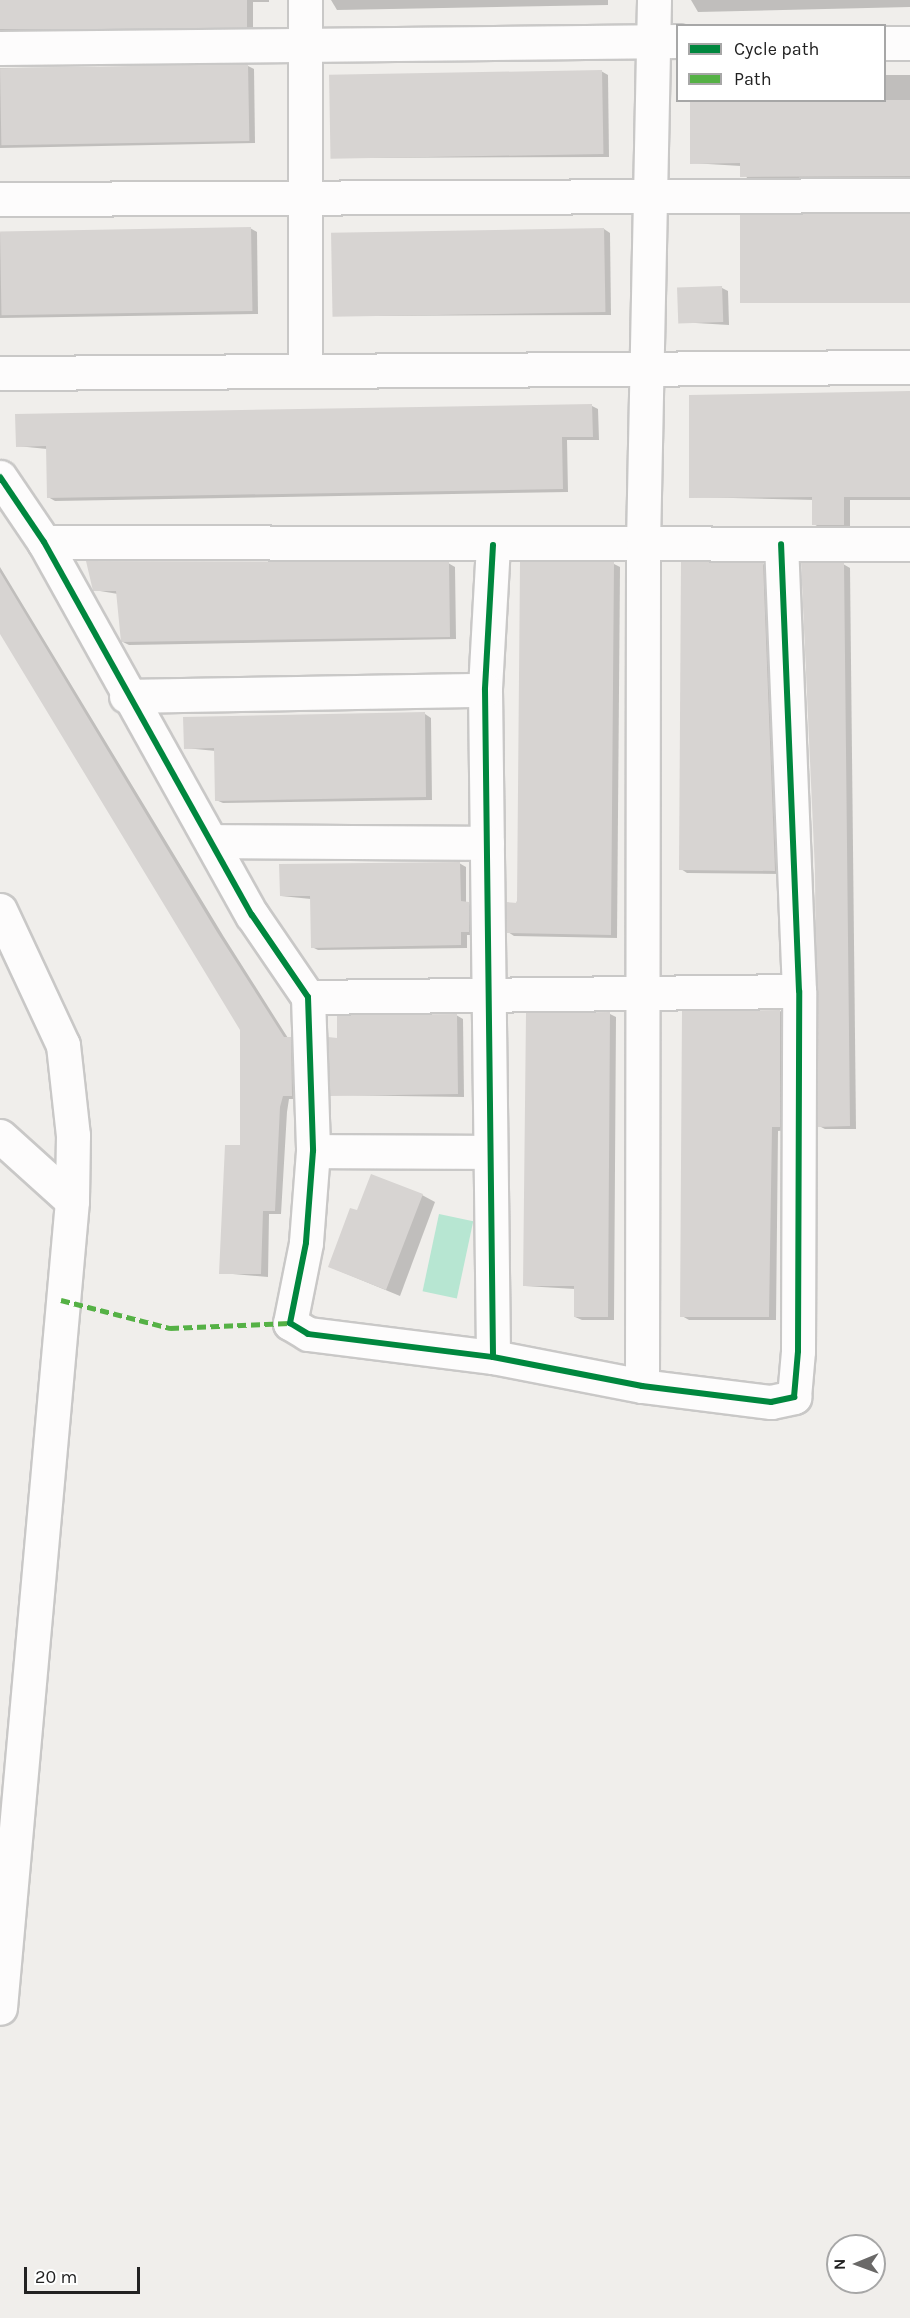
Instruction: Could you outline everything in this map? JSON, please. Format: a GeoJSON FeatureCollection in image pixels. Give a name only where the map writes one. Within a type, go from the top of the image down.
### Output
{"type":"FeatureCollection","features":[{"type":"Feature","properties":{"kind":"street"},"geometry":{"type":"LineString","coordinates":[[305,0],[308,197],[305,371]]}},
{"type":"Feature","properties":{"kind":"street"},"geometry":{"type":"LineString","coordinates":[[642,1386],[643,544],[653,194],[666,41],[654,0]]}},
{"type":"Feature","properties":{"kind":"street"},"geometry":{"type":"LineString","coordinates":[[0,48],[666,41]]}},
{"type":"Feature","properties":{"kind":"street"},"geometry":{"type":"LineString","coordinates":[[886,43],[910,43]]}},
{"type":"Feature","properties":{"kind":"street"},"geometry":{"type":"LineString","coordinates":[[0,199],[653,194],[910,195]]}},
{"type":"Feature","properties":{"kind":"street"},"geometry":{"type":"LineString","coordinates":[[0,373],[910,367]]}},
{"type":"Feature","properties":{"kind":"street"},"geometry":{"type":"LineString","coordinates":[[0,477],[44,542],[126,696],[214,841],[252,915],[308,997],[313,1151],[306,1243],[290,1323],[309,1334],[494,1357],[642,1386],[771,1402],[794,1397],[799,991],[781,544]]}},
{"type":"Feature","properties":{"kind":"street"},"geometry":{"type":"LineString","coordinates":[[44,542],[493,545],[910,544]]}},
{"type":"Feature","properties":{"kind":"street"},"geometry":{"type":"LineString","coordinates":[[493,545],[485,690],[492,995],[489,1152],[494,1357]]}},
{"type":"Feature","properties":{"kind":"street"},"geometry":{"type":"LineString","coordinates":[[126,696],[485,690]]}},
{"type":"Feature","properties":{"kind":"street"},"geometry":{"type":"LineString","coordinates":[[214,841],[487,843]]}},
{"type":"Feature","properties":{"kind":"street"},"geometry":{"type":"LineString","coordinates":[[0,2008],[72,1201],[70,1078],[63,1045],[1,917]]}},
{"type":"Feature","properties":{"kind":"street"},"geometry":{"type":"LineString","coordinates":[[308,997],[799,991]]}},
{"type":"Feature","properties":{"kind":"street"},"geometry":{"type":"LineString","coordinates":[[0,1136],[72,1201]]}},
{"type":"Feature","properties":{"kind":"street"},"geometry":{"type":"LineString","coordinates":[[313,1151],[489,1152]]}},
{"type":"Feature","properties":{"kind":"green space"},"geometry":{"type":"Polygon","coordinates":[[[439,1214],[473,1221],[457,1299],[423,1291],[439,1214]]]}},
{"type":"Feature","properties":{"kind":"building"},"geometry":{"type":"Polygon","coordinates":[[[0,0],[247,0],[247,29],[0,29],[0,0]]]}},
{"type":"Feature","properties":{"kind":"building"},"geometry":{"type":"Polygon","coordinates":[[[248,64],[249,141],[1,145],[0,68],[248,64]]]}},
{"type":"Feature","properties":{"kind":"building"},"geometry":{"type":"Polygon","coordinates":[[[602,70],[603,154],[331,159],[329,75],[602,70]]]}},
{"type":"Feature","properties":{"kind":"building"},"geometry":{"type":"Polygon","coordinates":[[[910,100],[910,176],[740,177],[740,163],[690,164],[690,102],[910,100]]]}},
{"type":"Feature","properties":{"kind":"building"},"geometry":{"type":"Polygon","coordinates":[[[740,214],[910,214],[910,303],[740,303],[740,214]]]}},
{"type":"Feature","properties":{"kind":"building"},"geometry":{"type":"Polygon","coordinates":[[[251,227],[252,311],[2,315],[0,231],[251,227]]]}},
{"type":"Feature","properties":{"kind":"building"},"geometry":{"type":"Polygon","coordinates":[[[604,228],[605,312],[333,317],[331,233],[604,228]]]}},
{"type":"Feature","properties":{"kind":"building"},"geometry":{"type":"Polygon","coordinates":[[[722,286],[723,322],[678,324],[677,288],[722,286]]]}},
{"type":"Feature","properties":{"kind":"building"},"geometry":{"type":"Polygon","coordinates":[[[910,391],[910,497],[844,497],[844,525],[812,525],[812,497],[689,498],[689,395],[910,391]]]}},
{"type":"Feature","properties":{"kind":"building"},"geometry":{"type":"Polygon","coordinates":[[[592,404],[593,437],[562,437],[563,489],[47,498],[46,446],[16,447],[15,414],[592,404]]]}},
{"type":"Feature","properties":{"kind":"building"},"geometry":{"type":"Polygon","coordinates":[[[86,561],[449,562],[450,637],[121,642],[116,591],[93,591],[86,561]]]}},
{"type":"Feature","properties":{"kind":"building"},"geometry":{"type":"Polygon","coordinates":[[[520,562],[614,562],[611,935],[507,933],[506,902],[517,903],[520,562]]]}},
{"type":"Feature","properties":{"kind":"building"},"geometry":{"type":"Polygon","coordinates":[[[681,562],[763,562],[775,871],[679,870],[681,562]]]}},
{"type":"Feature","properties":{"kind":"building"},"geometry":{"type":"Polygon","coordinates":[[[801,562],[844,563],[850,1126],[817,1127],[815,871],[801,562]]]}},
{"type":"Feature","properties":{"kind":"building"},"geometry":{"type":"Polygon","coordinates":[[[0,572],[217,932],[284,1037],[291,1037],[292,1096],[283,1096],[280,1107],[275,1211],[263,1211],[261,1274],[219,1274],[225,1145],[240,1145],[240,1030],[0,634],[0,572]]]}},
{"type":"Feature","properties":{"kind":"building"},"geometry":{"type":"Polygon","coordinates":[[[425,712],[426,797],[215,801],[214,748],[184,749],[183,717],[425,712]]]}},
{"type":"Feature","properties":{"kind":"building"},"geometry":{"type":"Polygon","coordinates":[[[460,862],[461,901],[469,902],[469,932],[461,932],[461,945],[311,948],[310,896],[280,896],[279,864],[460,862]]]}},
{"type":"Feature","properties":{"kind":"building"},"geometry":{"type":"Polygon","coordinates":[[[780,1010],[780,1127],[772,1127],[769,1317],[680,1317],[682,1011],[780,1010]]]}},
{"type":"Feature","properties":{"kind":"building"},"geometry":{"type":"Polygon","coordinates":[[[610,1012],[608,1317],[574,1317],[574,1286],[523,1286],[526,1013],[610,1012]]]}},
{"type":"Feature","properties":{"kind":"building"},"geometry":{"type":"Polygon","coordinates":[[[457,1014],[458,1094],[330,1096],[328,1037],[337,1038],[337,1015],[457,1014]]]}},
{"type":"Feature","properties":{"kind":"building"},"geometry":{"type":"Polygon","coordinates":[[[371,1174],[423,1194],[386,1290],[328,1267],[350,1208],[357,1210],[371,1174]]]}},
{"type":"Feature","properties":{"kind":"marked path"},"geometry":{"type":"LineString","coordinates":[[61,1300],[170,1328],[290,1323]]}},
{"type":"Feature","properties":{"kind":"cycle path"},"geometry":{"type":"LineString","coordinates":[[0,477],[44,542],[252,915],[308,997],[313,1151],[306,1243],[290,1323],[308,1334],[493,1357]]}},
{"type":"Feature","properties":{"kind":"cycle path"},"geometry":{"type":"LineString","coordinates":[[493,545],[485,690],[493,1357],[642,1386],[771,1402],[794,1397],[798,1351],[799,991],[781,544]]}}]}
